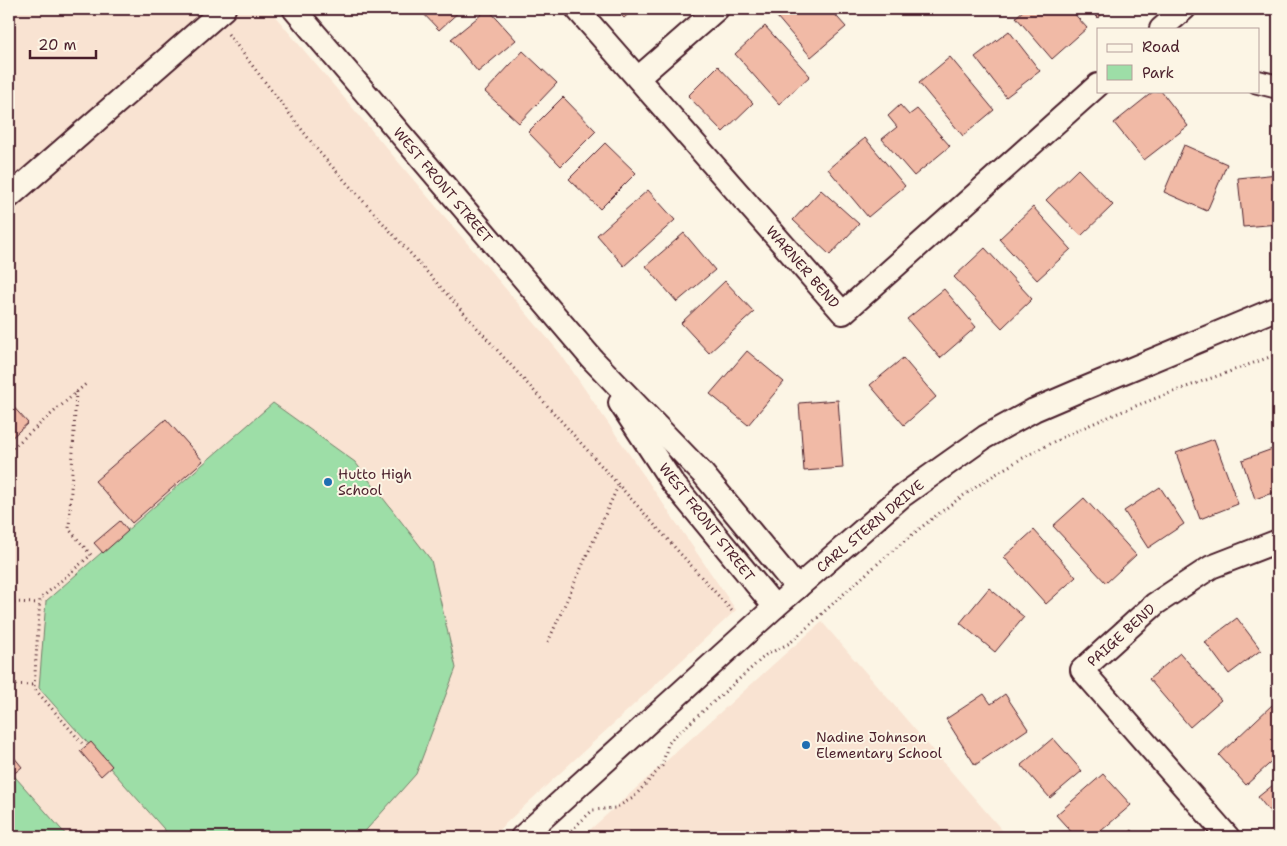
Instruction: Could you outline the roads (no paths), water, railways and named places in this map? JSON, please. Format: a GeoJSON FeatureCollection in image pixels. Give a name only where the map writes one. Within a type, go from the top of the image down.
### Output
{"type":"FeatureCollection","features":[{"type":"Feature","properties":{"kind":"street","name":"WEST FRONT STREET"},"geometry":{"type":"LineString","coordinates":[[294,9],[593,360],[703,474],[797,588]]}},
{"type":"Feature","properties":{"kind":"street","name":"WARNER BEND"},"geometry":{"type":"LineString","coordinates":[[577,9],[843,313],[1097,86]]}},
{"type":"Feature","properties":{"kind":"street"},"geometry":{"type":"LineString","coordinates":[[638,78],[717,9]]}},
{"type":"Feature","properties":{"kind":"street"},"geometry":{"type":"LineString","coordinates":[[9,197],[219,13]]}},
{"type":"Feature","properties":{"kind":"street"},"geometry":{"type":"LineString","coordinates":[[1260,82],[1278,87]]}},
{"type":"Feature","properties":{"kind":"street","name":"CARL STERN DRIVE"},"geometry":{"type":"LineString","coordinates":[[522,837],[775,607],[902,496],[985,437],[1034,410],[1083,388],[1278,308]]}},
{"type":"Feature","properties":{"kind":"street","name":"WEST FRONT STREET"},"geometry":{"type":"LineString","coordinates":[[593,360],[672,482],[775,607]]}},
{"type":"Feature","properties":{"kind":"street","name":"PAIGE BEND"},"geometry":{"type":"LineString","coordinates":[[1228,837],[1082,670],[1155,604],[1211,566],[1278,541]]}},
{"type":"Feature","properties":{"kind":"place","name":"Hutto High School"},"geometry":{"type":"Point","coordinates":[328,482]}},
{"type":"Feature","properties":{"kind":"place","name":"Nadine Johnson Elementary School"},"geometry":{"type":"Point","coordinates":[806,745]}}]}
